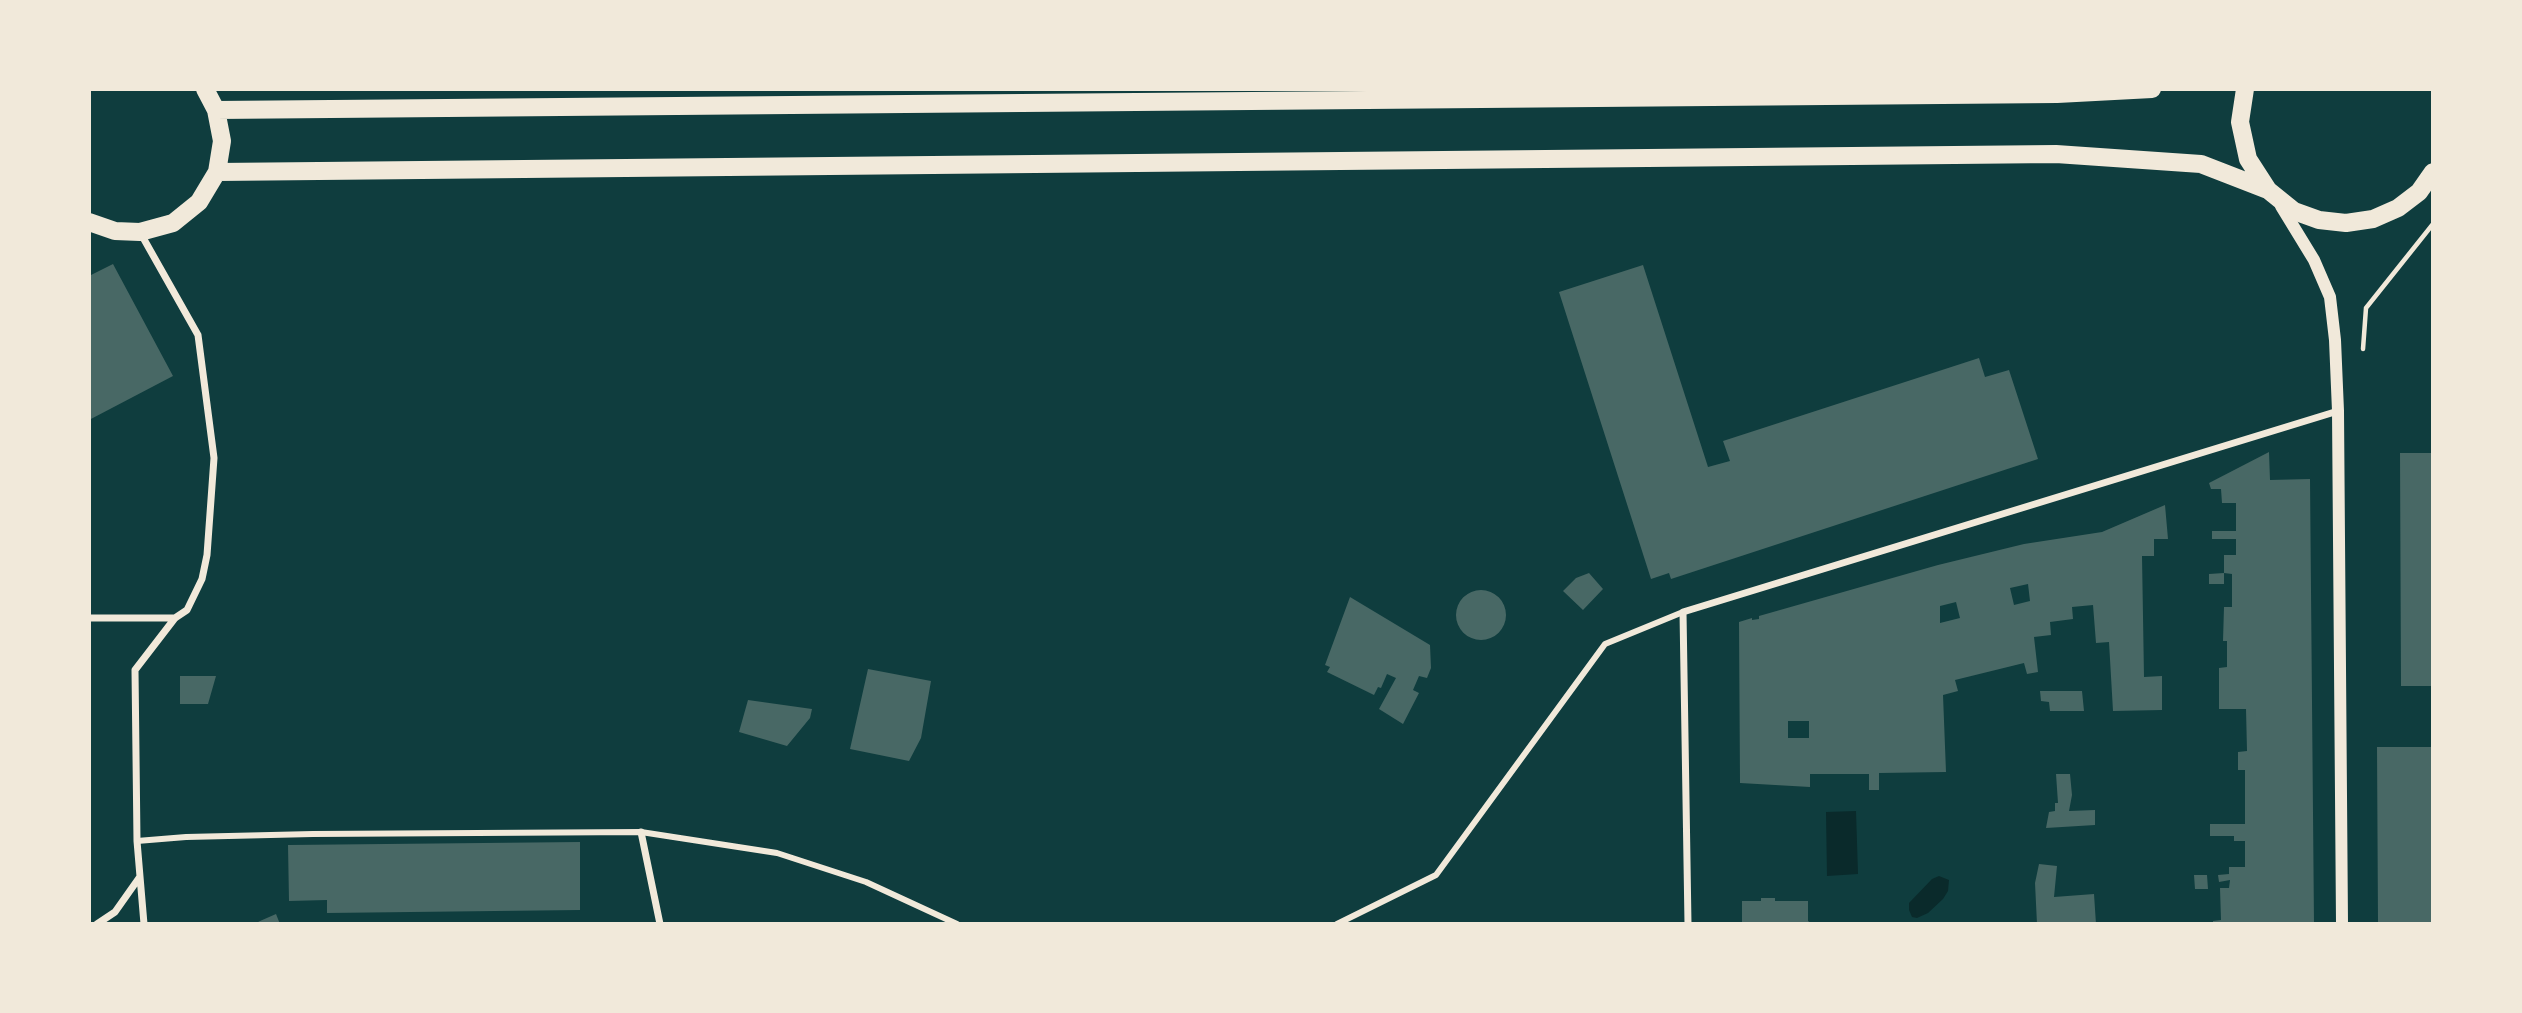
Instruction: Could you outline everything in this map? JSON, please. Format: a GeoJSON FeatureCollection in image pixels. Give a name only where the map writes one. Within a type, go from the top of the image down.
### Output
{"type":"FeatureCollection","features":[{"type":"Feature","properties":{"kind":"main road"},"geometry":{"type":"LineString","coordinates":[[89,222],[115,231],[140,232],[173,223],[199,201],[217,172],[222,141],[216,110],[205,89]]}},
{"type":"Feature","properties":{"kind":"main road"},"geometry":{"type":"LineString","coordinates":[[216,110],[2057,94],[2152,89]]}},
{"type":"Feature","properties":{"kind":"main road"},"geometry":{"type":"LineString","coordinates":[[2245,89],[2240,122],[2248,159],[2270,192]]}},
{"type":"Feature","properties":{"kind":"main road"},"geometry":{"type":"LineString","coordinates":[[217,172],[2056,154],[2201,164],[2270,192],[2294,211],[2319,220],[2346,223],[2373,219],[2398,208],[2426,187],[2433,172]]}},
{"type":"Feature","properties":{"kind":"street"},"geometry":{"type":"LineString","coordinates":[[2270,192],[2297,228],[2330,297],[2338,411],[2343,924]]}},
{"type":"Feature","properties":{"kind":"street"},"geometry":{"type":"LineString","coordinates":[[140,232],[198,335],[214,458],[207,555],[202,579],[187,610],[175,618],[135,670],[137,841],[144,924]]}},
{"type":"Feature","properties":{"kind":"street"},"geometry":{"type":"LineString","coordinates":[[1338,924],[1436,875],[1605,644],[1683,612],[2338,411]]}},
{"type":"Feature","properties":{"kind":"street"},"geometry":{"type":"LineString","coordinates":[[1683,612],[1688,924]]}},
{"type":"Feature","properties":{"kind":"street"},"geometry":{"type":"LineString","coordinates":[[89,618],[175,618]]}},
{"type":"Feature","properties":{"kind":"street"},"geometry":{"type":"LineString","coordinates":[[137,841],[300,834],[641,832],[777,853],[866,882],[957,924]]}},
{"type":"Feature","properties":{"kind":"street"},"geometry":{"type":"LineString","coordinates":[[641,832],[660,924]]}},
{"type":"Feature","properties":{"kind":"street"},"geometry":{"type":"LineString","coordinates":[[97,924],[116,912],[139,878]]}},
{"type":"Feature","properties":{"kind":"path"},"geometry":{"type":"LineString","coordinates":[[2362,361],[2366,308],[2433,224]]}},
{"type":"Feature","properties":{"kind":"water"},"geometry":{"type":"Polygon","coordinates":[[[1856,811],[1858,874],[1827,876],[1826,812],[1856,811]]]}},
{"type":"Feature","properties":{"kind":"water"},"geometry":{"type":"Polygon","coordinates":[[[1939,876],[1949,880],[1948,891],[1943,899],[1928,913],[1917,918],[1912,917],[1909,903],[1932,879],[1939,876]]]}},
{"type":"Feature","properties":{"kind":"building"},"geometry":{"type":"Polygon","coordinates":[[[113,264],[173,376],[89,420],[89,276],[113,264]]]}},
{"type":"Feature","properties":{"kind":"building"},"geometry":{"type":"Polygon","coordinates":[[[1643,265],[1708,467],[1730,461],[1723,441],[1979,358],[1985,377],[2009,370],[2038,459],[1671,579],[1669,573],[1651,579],[1559,292],[1643,265]]]}},
{"type":"Feature","properties":{"kind":"building"},"geometry":{"type":"Polygon","coordinates":[[[2269,452],[2270,480],[2310,479],[2314,924],[2213,924],[2213,921],[2221,920],[2220,888],[2229,888],[2230,880],[2219,882],[2218,875],[2229,874],[2229,867],[2245,867],[2245,841],[2234,841],[2234,836],[2210,836],[2210,824],[2245,824],[2245,770],[2238,770],[2238,752],[2247,751],[2246,709],[2219,709],[2219,668],[2227,667],[2227,641],[2223,641],[2224,607],[2232,607],[2232,574],[2224,573],[2224,555],[2236,555],[2236,539],[2212,539],[2212,531],[2236,531],[2236,503],[2222,503],[2221,489],[2211,489],[2209,483],[2269,452]]]}},
{"type":"Feature","properties":{"kind":"building"},"geometry":{"type":"Polygon","coordinates":[[[2400,453],[2433,453],[2433,686],[2401,686],[2400,453]]]}},
{"type":"Feature","properties":{"kind":"building"},"geometry":{"type":"Polygon","coordinates":[[[2165,505],[2168,539],[2154,539],[2154,556],[2142,556],[2144,677],[2162,676],[2162,710],[2113,711],[2109,642],[2096,643],[2093,605],[2072,607],[2073,619],[2050,622],[2051,635],[2034,637],[2038,672],[2027,674],[2024,663],[1955,680],[1958,691],[1943,695],[1946,772],[1879,773],[1879,790],[1869,790],[1869,774],[1810,774],[1810,787],[1740,783],[1739,622],[1759,619],[1759,616],[1938,565],[2024,544],[2102,532],[2165,505]],[[2028,584],[2010,588],[2014,605],[2030,601],[2028,584]],[[1956,602],[1940,606],[1940,623],[1960,618],[1956,602]],[[1788,721],[1788,738],[1809,738],[1809,721],[1788,721]]]}},
{"type":"Feature","properties":{"kind":"building"},"geometry":{"type":"Polygon","coordinates":[[[1589,573],[1603,589],[1583,610],[1563,591],[1576,578],[1589,573]]]}},
{"type":"Feature","properties":{"kind":"building"},"geometry":{"type":"Polygon","coordinates":[[[2224,573],[2224,584],[2209,584],[2209,574],[2224,573]]]}},
{"type":"Feature","properties":{"kind":"building"},"geometry":{"type":"Polygon","coordinates":[[[1481,590],[1499,597],[1506,615],[1499,633],[1481,640],[1463,633],[1456,615],[1463,597],[1481,590]]]}},
{"type":"Feature","properties":{"kind":"building"},"geometry":{"type":"Polygon","coordinates":[[[1350,597],[1430,645],[1431,668],[1427,678],[1419,676],[1413,690],[1419,693],[1403,724],[1379,709],[1396,678],[1387,674],[1381,688],[1378,687],[1374,695],[1327,672],[1330,667],[1325,665],[1350,597]]]}},
{"type":"Feature","properties":{"kind":"building"},"geometry":{"type":"Polygon","coordinates":[[[868,669],[931,681],[921,738],[909,761],[850,749],[868,669]]]}},
{"type":"Feature","properties":{"kind":"building"},"geometry":{"type":"Polygon","coordinates":[[[180,676],[216,676],[208,704],[180,704],[180,676]]]}},
{"type":"Feature","properties":{"kind":"building"},"geometry":{"type":"Polygon","coordinates":[[[2040,691],[2082,691],[2084,711],[2050,711],[2049,702],[2041,701],[2040,691]]]}},
{"type":"Feature","properties":{"kind":"building"},"geometry":{"type":"Polygon","coordinates":[[[748,700],[812,709],[810,718],[787,746],[739,732],[748,700]]]}},
{"type":"Feature","properties":{"kind":"building"},"geometry":{"type":"Polygon","coordinates":[[[2377,747],[2433,747],[2433,924],[2378,924],[2377,747]]]}},
{"type":"Feature","properties":{"kind":"building"},"geometry":{"type":"Polygon","coordinates":[[[2056,774],[2070,774],[2072,795],[2069,811],[2095,810],[2095,825],[2046,828],[2049,812],[2055,811],[2055,803],[2058,803],[2056,774]]]}},
{"type":"Feature","properties":{"kind":"building"},"geometry":{"type":"Polygon","coordinates":[[[580,842],[580,910],[327,913],[327,900],[289,901],[288,845],[580,842]]]}},
{"type":"Feature","properties":{"kind":"building"},"geometry":{"type":"Polygon","coordinates":[[[2039,864],[2057,866],[2054,897],[2094,894],[2096,924],[2037,924],[2035,883],[2039,864]]]}},
{"type":"Feature","properties":{"kind":"building"},"geometry":{"type":"Polygon","coordinates":[[[2194,875],[2207,875],[2208,889],[2195,889],[2194,875]]]}},
{"type":"Feature","properties":{"kind":"building"},"geometry":{"type":"Polygon","coordinates":[[[1761,898],[1775,898],[1775,901],[1808,901],[1808,921],[1812,924],[1742,924],[1742,901],[1761,901],[1761,898]]]}},
{"type":"Feature","properties":{"kind":"building"},"geometry":{"type":"Polygon","coordinates":[[[276,914],[280,924],[254,924],[260,921],[276,914]]]}}]}
